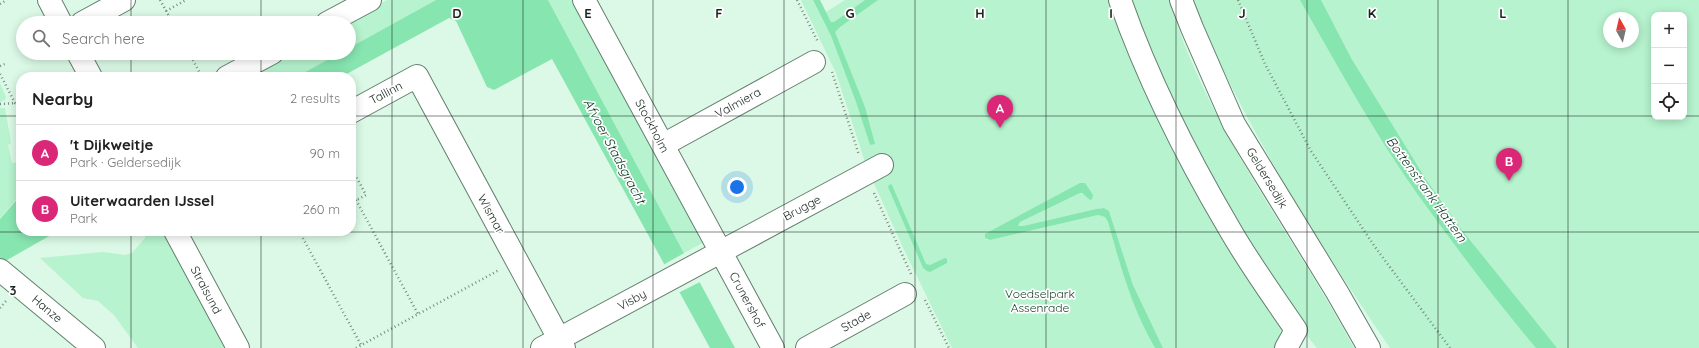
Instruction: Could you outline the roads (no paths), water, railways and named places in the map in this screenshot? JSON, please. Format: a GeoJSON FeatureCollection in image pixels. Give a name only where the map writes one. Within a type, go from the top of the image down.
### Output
{"type":"FeatureCollection","features":[{"type":"Feature","properties":{"kind":"street"},"geometry":{"type":"LineString","coordinates":[[49,0],[57,16]]}},
{"type":"Feature","properties":{"kind":"street"},"geometry":{"type":"LineString","coordinates":[[95,16],[124,0]]}},
{"type":"Feature","properties":{"kind":"street"},"geometry":{"type":"LineString","coordinates":[[340,16],[370,0]]}},
{"type":"Feature","properties":{"kind":"street","name":"Stockholm"},"geometry":{"type":"LineString","coordinates":[[584,0],[662,145],[715,255]]}},
{"type":"Feature","properties":{"kind":"street"},"geometry":{"type":"LineString","coordinates":[[1120,0],[1144,66],[1183,146],[1291,339]]}},
{"type":"Feature","properties":{"kind":"street","name":"Geldersedijk"},"geometry":{"type":"LineString","coordinates":[[1181,0],[1234,124],[1337,292],[1369,348]]}},
{"type":"Feature","properties":{"kind":"street","name":"Valmiera"},"geometry":{"type":"LineString","coordinates":[[662,145],[821,57]]}},
{"type":"Feature","properties":{"kind":"street"},"geometry":{"type":"LineString","coordinates":[[82,60],[88,72]]}},
{"type":"Feature","properties":{"kind":"street"},"geometry":{"type":"LineString","coordinates":[[236,72],[259,60]]}},
{"type":"Feature","properties":{"kind":"street","name":"Tallinn"},"geometry":{"type":"LineString","coordinates":[[356,109],[417,76],[419,80]]}},
{"type":"Feature","properties":{"kind":"street","name":"Wismar"},"geometry":{"type":"LineString","coordinates":[[419,80],[555,345]]}},
{"type":"Feature","properties":{"kind":"street","name":"Brugge"},"geometry":{"type":"LineString","coordinates":[[715,255],[874,169]]}},
{"type":"Feature","properties":{"kind":"street","name":"Stralsund"},"geometry":{"type":"LineString","coordinates":[[178,236],[238,348]]}},
{"type":"Feature","properties":{"kind":"street","name":"Visby"},"geometry":{"type":"LineString","coordinates":[[555,345],[648,291],[715,255]]}},
{"type":"Feature","properties":{"kind":"street","name":"Crunershof"},"geometry":{"type":"LineString","coordinates":[[715,255],[773,348]]}},
{"type":"Feature","properties":{"kind":"street","name":"Hanze"},"geometry":{"type":"LineString","coordinates":[[2,272],[94,348]]}},
{"type":"Feature","properties":{"kind":"street","name":"Stade"},"geometry":{"type":"LineString","coordinates":[[807,348],[912,290]]}},
{"type":"Feature","properties":{"kind":"water","name":"Afvoer Stadsgracht"},"geometry":{"type":"Polygon","coordinates":[[[436,0],[548,0],[735,348],[710,348],[552,59],[494,90],[487,87],[456,21],[449,18],[350,72],[305,72],[327,60],[356,60],[356,44],[436,0]]]}},
{"type":"Feature","properties":{"kind":"water"},"geometry":{"type":"Polygon","coordinates":[[[813,0],[820,0],[831,22],[834,22],[865,0],[878,0],[835,32],[865,107],[875,144],[870,145],[856,102],[831,36],[813,0]]]}},
{"type":"Feature","properties":{"kind":"water","name":"Bottenstrank Hattem"},"geometry":{"type":"Polygon","coordinates":[[[1300,0],[1321,0],[1351,58],[1427,181],[1461,229],[1557,348],[1536,348],[1445,232],[1400,169],[1385,145],[1356,98],[1300,0]]]}},
{"type":"Feature","properties":{"kind":"water"},"geometry":{"type":"Polygon","coordinates":[[[1080,183],[1085,183],[1093,195],[1092,199],[1090,200],[1082,193],[1078,194],[1020,222],[1018,226],[1096,209],[1104,208],[1109,211],[1133,285],[1163,348],[1155,348],[1140,318],[1127,286],[1108,222],[1105,217],[1098,215],[990,240],[985,238],[985,234],[1080,183]]]}},
{"type":"Feature","properties":{"kind":"water"},"geometry":{"type":"Polygon","coordinates":[[[890,184],[892,185],[926,264],[930,265],[945,258],[947,259],[947,263],[930,272],[923,268],[888,187],[890,184]]]}},
{"type":"Feature","properties":{"kind":"water"},"geometry":{"type":"Polygon","coordinates":[[[16,201],[16,236],[49,236],[0,264],[0,219],[16,201]]]}},
{"type":"Feature","properties":{"kind":"place","name":"'t Dijkweitje"},"geometry":{"type":"Point","coordinates":[1000,128]}},
{"type":"Feature","properties":{"kind":"place","name":"Uiterwaarden IJssel"},"geometry":{"type":"Point","coordinates":[1509,181]}},
{"type":"Feature","properties":{"kind":"park label","name":"Voedselpark Assenrade"},"geometry":{"type":"Point","coordinates":[1040,301]}}]}
